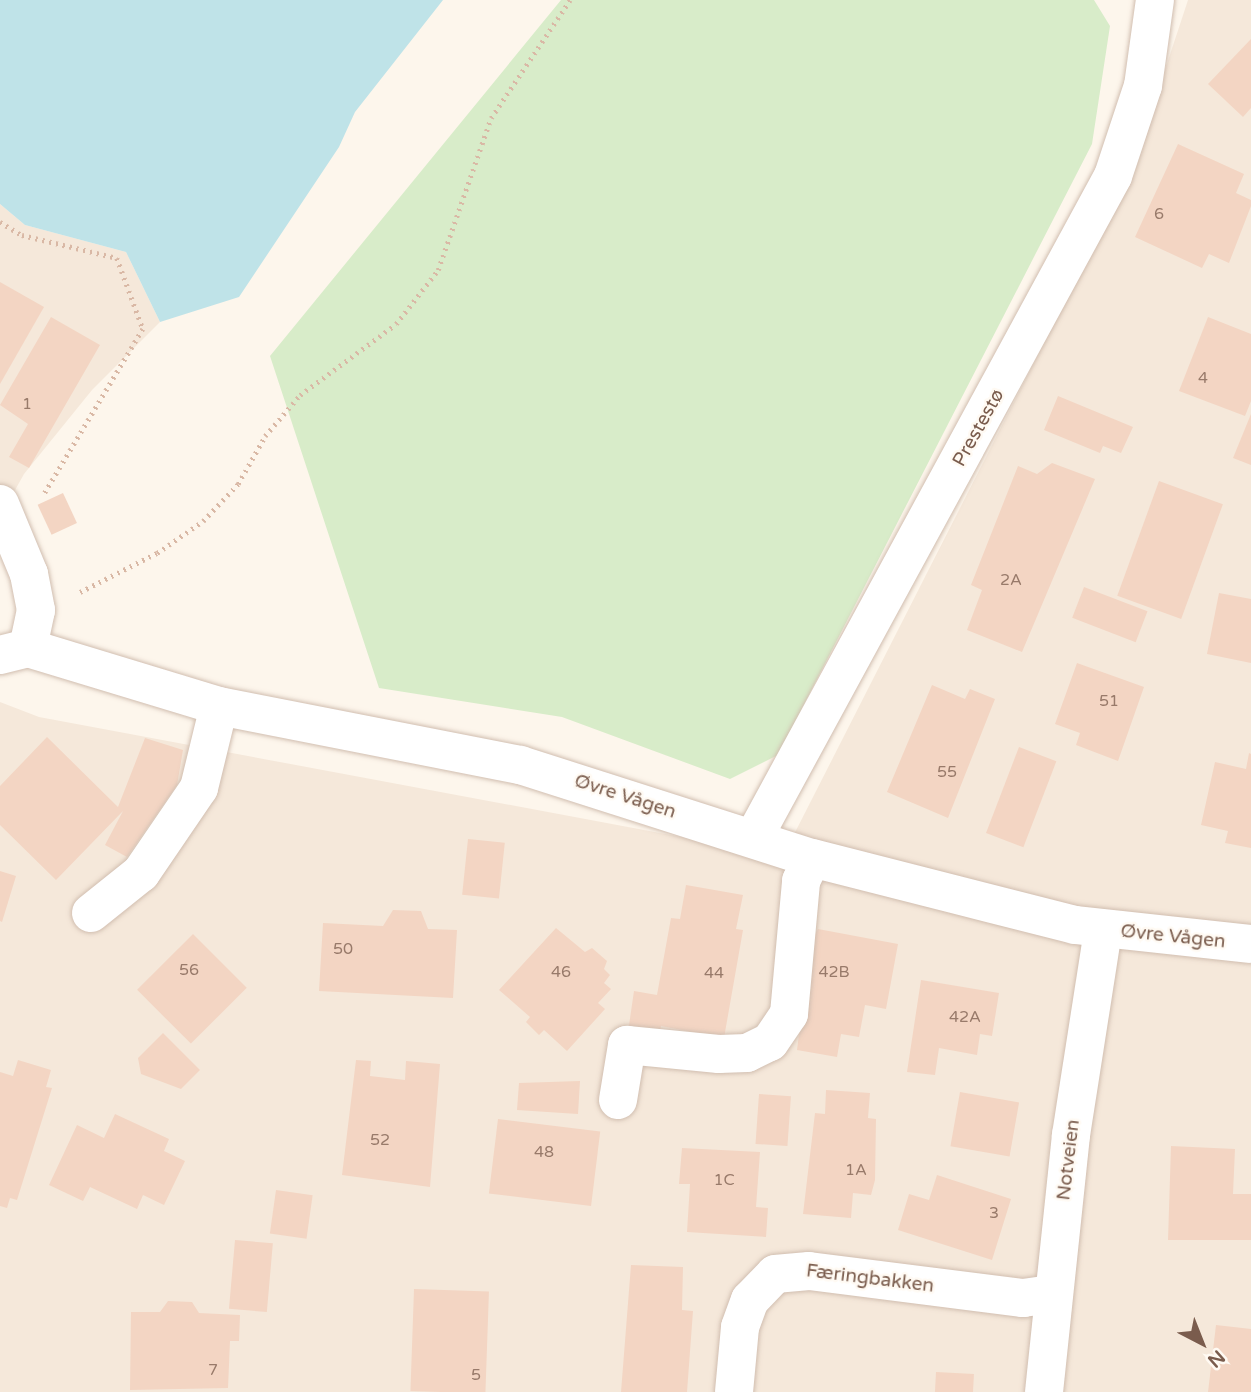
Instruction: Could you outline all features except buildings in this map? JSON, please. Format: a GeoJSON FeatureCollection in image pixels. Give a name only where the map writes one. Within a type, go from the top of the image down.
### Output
{"type":"FeatureCollection","features":[{"type":"Feature","properties":{"kind":"street","name":"Prestestø"},"geometry":{"type":"LineString","coordinates":[[754,837],[1113,176],[1143,86],[1155,0]]}},
{"type":"Feature","properties":{"kind":"street"},"geometry":{"type":"LineString","coordinates":[[8,521],[36,610],[14,652]]}},
{"type":"Feature","properties":{"kind":"street","name":"Øvre Vågen"},"geometry":{"type":"LineString","coordinates":[[14,652],[219,706],[520,765],[754,837],[812,858],[1103,930],[1251,944]]}},
{"type":"Feature","properties":{"kind":"street"},"geometry":{"type":"LineString","coordinates":[[91,913],[141,873],[199,788],[219,706]]}},
{"type":"Feature","properties":{"kind":"street"},"geometry":{"type":"LineString","coordinates":[[618,1100],[627,1045],[719,1054],[747,1053],[770,1042],[789,1014],[801,881],[812,858]]}},
{"type":"Feature","properties":{"kind":"street","name":"Notveien"},"geometry":{"type":"LineString","coordinates":[[1044,1392],[1053,1294],[1103,930]]}},
{"type":"Feature","properties":{"kind":"street","name":"Færingbakken"},"geometry":{"type":"LineString","coordinates":[[734,1392],[740,1327],[750,1300],[762,1283],[788,1270],[1023,1298],[1053,1294]]}},
{"type":"Feature","properties":{"kind":"path"},"geometry":{"type":"LineString","coordinates":[[36,610],[157,553],[203,521],[238,484],[265,436],[300,395],[396,324],[438,270],[491,118],[570,0]]}},
{"type":"Feature","properties":{"kind":"path"},"geometry":{"type":"LineString","coordinates":[[0,222],[22,235],[117,258],[143,330],[8,521]]}},
{"type":"Feature","properties":{"kind":"shaded area"},"geometry":{"type":"Polygon","coordinates":[[[1188,0],[1251,0],[1251,1392],[0,1392],[0,702],[39,717],[783,856],[1132,170],[1188,0]]]}},
{"type":"Feature","properties":{"kind":"shaded area"},"geometry":{"type":"Polygon","coordinates":[[[0,204],[25,225],[126,252],[160,322],[92,390],[24,474],[0,517],[0,204]]]}},
{"type":"Feature","properties":{"kind":"green space"},"geometry":{"type":"Polygon","coordinates":[[[561,0],[1094,0],[1110,26],[1092,144],[778,755],[730,779],[562,717],[379,688],[270,356],[561,0]]]}},
{"type":"Feature","properties":{"kind":"water"},"geometry":{"type":"Polygon","coordinates":[[[0,0],[443,0],[355,112],[339,147],[239,297],[160,322],[126,252],[25,225],[0,204],[0,0]]]}}]}
